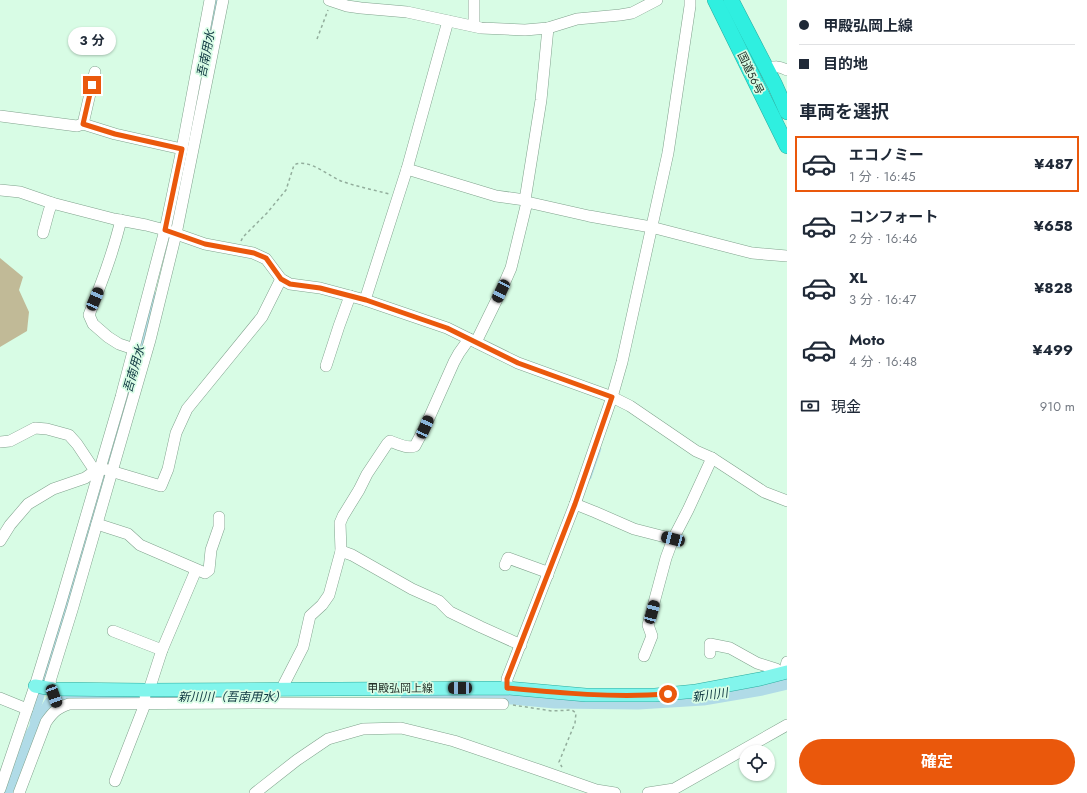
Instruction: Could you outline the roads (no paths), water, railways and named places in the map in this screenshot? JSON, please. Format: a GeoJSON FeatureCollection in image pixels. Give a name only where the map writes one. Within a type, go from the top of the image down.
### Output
{"type":"FeatureCollection","features":[{"type":"Feature","properties":{"kind":"highway","name":"国道56号"},"geometry":{"type":"LineString","coordinates":[[715,0],[787,146]]}},
{"type":"Feature","properties":{"kind":"highway","name":"国道56号"},"geometry":{"type":"LineString","coordinates":[[731,0],[767,69],[787,112]]}},
{"type":"Feature","properties":{"kind":"main road","name":"甲殿弘岡上線"},"geometry":{"type":"LineString","coordinates":[[49,694],[146,696],[284,689],[503,695],[655,695],[696,691],[760,680],[785,670]]}},
{"type":"Feature","properties":{"kind":"street"},"geometry":{"type":"LineString","coordinates":[[18,793],[46,722],[52,713],[49,694],[50,681],[97,524],[104,470],[134,349],[171,232],[182,149],[210,0]]}},
{"type":"Feature","properties":{"kind":"street"},"geometry":{"type":"LineString","coordinates":[[0,789],[27,709],[49,694],[60,605],[104,470],[144,362],[171,232],[223,0]]}},
{"type":"Feature","properties":{"kind":"street"},"geometry":{"type":"LineString","coordinates":[[330,0],[347,6],[407,12],[481,28],[525,30],[548,28],[577,19],[632,13],[657,0]]}},
{"type":"Feature","properties":{"kind":"street"},"geometry":{"type":"LineString","coordinates":[[474,0],[474,26]]}},
{"type":"Feature","properties":{"kind":"street"},"geometry":{"type":"LineString","coordinates":[[49,694],[69,704],[146,696],[252,703],[503,695],[507,679],[575,504],[612,397],[622,362],[668,153],[690,0]]}},
{"type":"Feature","properties":{"kind":"street"},"geometry":{"type":"LineString","coordinates":[[366,300],[407,169],[448,21]]}},
{"type":"Feature","properties":{"kind":"street"},"geometry":{"type":"LineString","coordinates":[[284,689],[284,684],[303,647],[310,616],[322,606],[329,595],[341,551],[340,522],[342,516],[386,444],[390,441],[407,447],[415,446],[454,362],[459,353],[472,341],[501,291],[511,268],[526,201],[541,100],[548,28]]}},
{"type":"Feature","properties":{"kind":"street"},"geometry":{"type":"LineString","coordinates":[[767,69],[779,66],[787,70]]}},
{"type":"Feature","properties":{"kind":"street"},"geometry":{"type":"LineString","coordinates":[[83,124],[95,72]]}},
{"type":"Feature","properties":{"kind":"street"},"geometry":{"type":"LineString","coordinates":[[0,116],[77,126],[83,124],[115,134],[182,149]]}},
{"type":"Feature","properties":{"kind":"street"},"geometry":{"type":"LineString","coordinates":[[407,169],[496,196],[526,201],[589,216],[651,227],[752,253],[787,256]]}},
{"type":"Feature","properties":{"kind":"street"},"geometry":{"type":"LineString","coordinates":[[0,190],[20,192],[52,203],[171,232],[205,244],[254,253],[266,258],[281,279],[290,284],[320,288],[366,300],[447,328],[518,363],[612,397],[630,406],[696,451],[712,458],[764,492],[787,501]]}},
{"type":"Feature","properties":{"kind":"street"},"geometry":{"type":"LineString","coordinates":[[43,233],[52,203]]}},
{"type":"Feature","properties":{"kind":"street"},"geometry":{"type":"LineString","coordinates":[[121,220],[117,239],[104,279],[89,315],[93,324],[108,337],[119,344],[134,349]]}},
{"type":"Feature","properties":{"kind":"street"},"geometry":{"type":"LineString","coordinates":[[0,442],[10,441],[34,428],[48,429],[70,435],[77,444],[104,470],[161,486],[168,469],[176,433],[187,410],[262,317],[281,279]]}},
{"type":"Feature","properties":{"kind":"street"},"geometry":{"type":"LineString","coordinates":[[326,366],[350,296]]}},
{"type":"Feature","properties":{"kind":"street"},"geometry":{"type":"LineString","coordinates":[[644,656],[652,636],[648,625],[666,558],[673,539],[712,458]]}},
{"type":"Feature","properties":{"kind":"street"},"geometry":{"type":"LineString","coordinates":[[0,542],[5,523],[28,504],[54,489],[104,470]]}},
{"type":"Feature","properties":{"kind":"street"},"geometry":{"type":"LineString","coordinates":[[575,504],[634,529],[673,539]]}},
{"type":"Feature","properties":{"kind":"street"},"geometry":{"type":"LineString","coordinates":[[97,524],[128,534],[140,545],[205,573],[209,570],[211,550],[219,527],[219,517]]}},
{"type":"Feature","properties":{"kind":"street"},"geometry":{"type":"LineString","coordinates":[[341,551],[352,555],[412,589],[439,602],[450,612],[521,645]]}},
{"type":"Feature","properties":{"kind":"street"},"geometry":{"type":"LineString","coordinates":[[505,565],[508,558],[544,571],[548,575]]}},
{"type":"Feature","properties":{"kind":"street"},"geometry":{"type":"LineString","coordinates":[[115,781],[162,650],[196,570]]}},
{"type":"Feature","properties":{"kind":"street"},"geometry":{"type":"LineString","coordinates":[[113,631],[162,650]]}},
{"type":"Feature","properties":{"kind":"street"},"geometry":{"type":"LineString","coordinates":[[710,653],[710,644],[730,648],[757,663],[776,669],[785,670]]}},
{"type":"Feature","properties":{"kind":"street"},"geometry":{"type":"LineString","coordinates":[[0,698],[27,709]]}},
{"type":"Feature","properties":{"kind":"street"},"geometry":{"type":"LineString","coordinates":[[648,793],[674,789],[787,725]]}},
{"type":"Feature","properties":{"kind":"street"},"geometry":{"type":"LineString","coordinates":[[254,793],[297,760],[328,739],[363,729],[401,728],[454,741],[596,790],[615,793]]}},
{"type":"Feature","properties":{"kind":"waterway","name":"吾南用水"},"geometry":{"type":"LineString","coordinates":[[207,53],[216,0]]}},
{"type":"Feature","properties":{"kind":"waterway","name":"吾南用水"},"geometry":{"type":"LineString","coordinates":[[33,734],[36,709],[155,297]]}},
{"type":"Feature","properties":{"kind":"waterway"},"geometry":{"type":"LineString","coordinates":[[590,478],[600,449]]}},
{"type":"Feature","properties":{"kind":"waterway","name":"新川川"},"geometry":{"type":"LineString","coordinates":[[408,699],[512,697],[555,701],[638,702],[703,698],[762,688],[787,682]]}},
{"type":"Feature","properties":{"kind":"waterway","name":"新川川（吾南用水）"},"geometry":{"type":"LineString","coordinates":[[11,793],[33,734],[51,704],[68,697],[220,698]]}}]}
